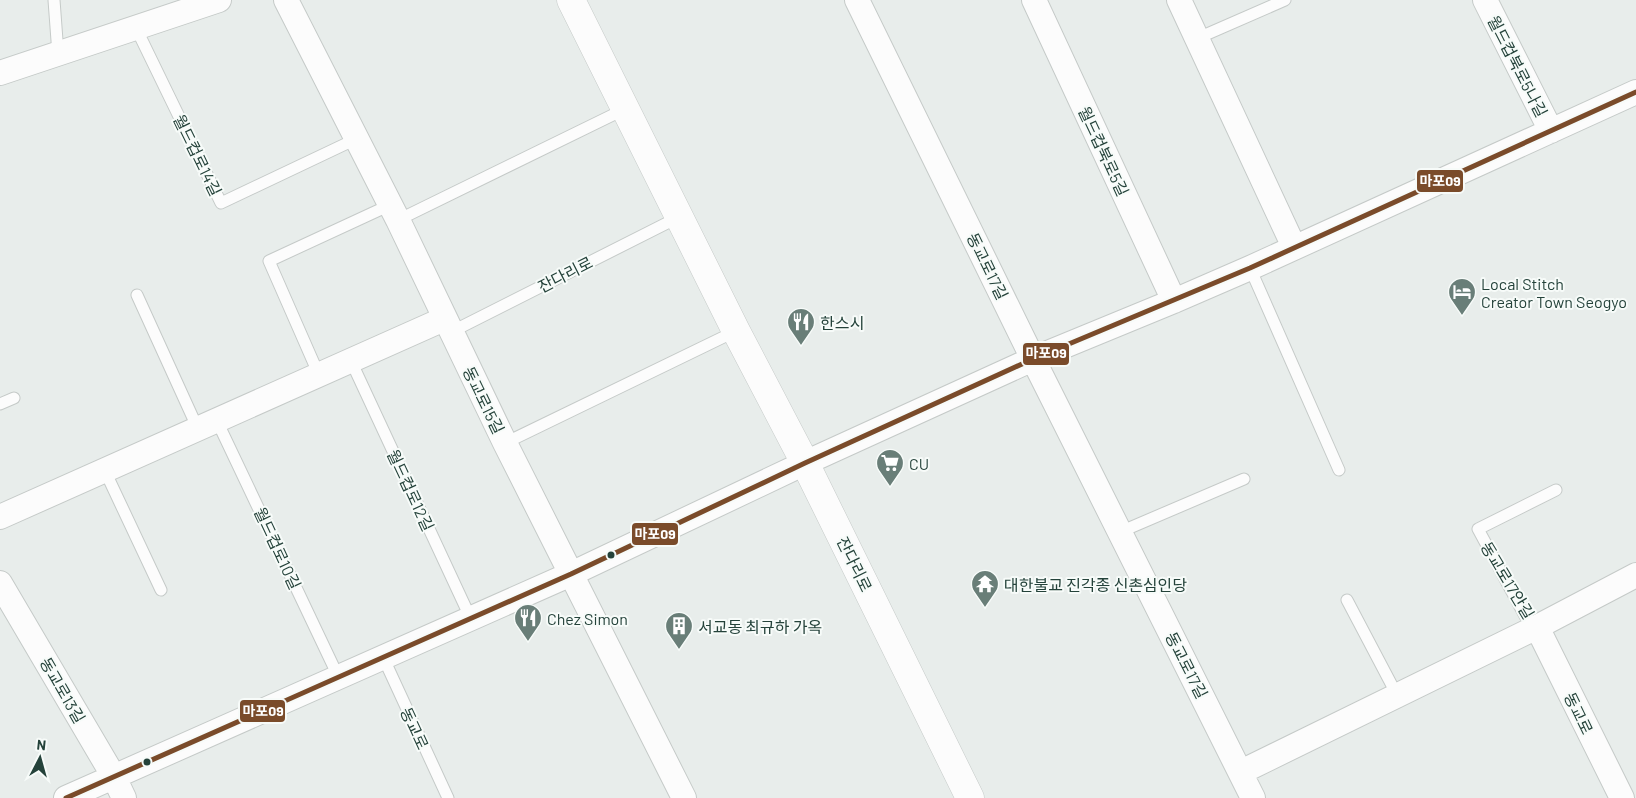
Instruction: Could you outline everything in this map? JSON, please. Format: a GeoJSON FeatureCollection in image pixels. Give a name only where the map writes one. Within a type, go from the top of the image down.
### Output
{"type":"FeatureCollection","features":[{"type":"Feature","properties":{"kind":"street"},"geometry":{"type":"LineString","coordinates":[[0,74],[219,0]]}},
{"type":"Feature","properties":{"kind":"street","name":"동교로15길"},"geometry":{"type":"LineString","coordinates":[[286,0],[394,213],[505,443],[684,798]]}},
{"type":"Feature","properties":{"kind":"street","name":"잔다리로"},"geometry":{"type":"LineString","coordinates":[[571,0],[736,331],[805,464],[970,798]]}},
{"type":"Feature","properties":{"kind":"street","name":"동교로17길"},"geometry":{"type":"LineString","coordinates":[[857,0],[1033,359],[1253,798]]}},
{"type":"Feature","properties":{"kind":"street","name":"월드컵북로5길"},"geometry":{"type":"LineString","coordinates":[[1034,0],[1174,301]]}},
{"type":"Feature","properties":{"kind":"street"},"geometry":{"type":"LineString","coordinates":[[1179,0],[1294,247]]}},
{"type":"Feature","properties":{"kind":"street","name":"월드컵북로5나길"},"geometry":{"type":"LineString","coordinates":[[1485,0],[1551,132]]}},
{"type":"Feature","properties":{"kind":"street"},"geometry":{"type":"LineString","coordinates":[[66,798],[571,574],[1033,359],[1250,268],[1636,92]]}},
{"type":"Feature","properties":{"kind":"street"},"geometry":{"type":"LineString","coordinates":[[0,517],[351,361],[448,326]]}},
{"type":"Feature","properties":{"kind":"street","name":"동교로17안길"},"geometry":{"type":"LineString","coordinates":[[1241,772],[1537,627],[1636,575]]}},
{"type":"Feature","properties":{"kind":"street","name":"동교로13길"},"geometry":{"type":"LineString","coordinates":[[0,583],[114,777],[124,798]]}},
{"type":"Feature","properties":{"kind":"street","name":"동교로"},"geometry":{"type":"LineString","coordinates":[[1537,627],[1622,798]]}},
{"type":"Feature","properties":{"kind":"lane"},"geometry":{"type":"LineString","coordinates":[[54,0],[58,54]]}},
{"type":"Feature","properties":{"kind":"lane"},"geometry":{"type":"LineString","coordinates":[[1198,38],[1286,0]]}},
{"type":"Feature","properties":{"kind":"lane","name":"월드컵로14길"},"geometry":{"type":"LineString","coordinates":[[136,28],[222,203],[356,139]]}},
{"type":"Feature","properties":{"kind":"lane"},"geometry":{"type":"LineString","coordinates":[[319,375],[269,261],[394,213],[626,108]]}},
{"type":"Feature","properties":{"kind":"lane","name":"잔다리로"},"geometry":{"type":"LineString","coordinates":[[448,326],[680,216]]}},
{"type":"Feature","properties":{"kind":"lane"},"geometry":{"type":"LineString","coordinates":[[1250,268],[1339,470]]}},
{"type":"Feature","properties":{"kind":"lane"},"geometry":{"type":"LineString","coordinates":[[137,295],[207,425]]}},
{"type":"Feature","properties":{"kind":"lane"},"geometry":{"type":"LineString","coordinates":[[505,443],[736,331]]}},
{"type":"Feature","properties":{"kind":"lane","name":"월드컵로12길"},"geometry":{"type":"LineString","coordinates":[[351,361],[471,619]]}},
{"type":"Feature","properties":{"kind":"lane"},"geometry":{"type":"LineString","coordinates":[[0,404],[14,398]]}},
{"type":"Feature","properties":{"kind":"lane","name":"월드컵로10길"},"geometry":{"type":"LineString","coordinates":[[207,425],[338,676]]}},
{"type":"Feature","properties":{"kind":"lane"},"geometry":{"type":"LineString","coordinates":[[105,471],[161,590]]}},
{"type":"Feature","properties":{"kind":"lane"},"geometry":{"type":"LineString","coordinates":[[1120,532],[1244,479]]}},
{"type":"Feature","properties":{"kind":"lane","name":"동교로17안길"},"geometry":{"type":"LineString","coordinates":[[1537,627],[1525,616],[1478,529],[1556,490]]}},
{"type":"Feature","properties":{"kind":"lane"},"geometry":{"type":"LineString","coordinates":[[1347,600],[1396,695]]}},
{"type":"Feature","properties":{"kind":"lane","name":"동교로"},"geometry":{"type":"LineString","coordinates":[[383,657],[448,798]]}},
{"type":"Feature","properties":{"kind":"transit line","name":"마포09"},"geometry":{"type":"LineString","coordinates":[[66,798],[571,574],[805,463],[1033,359],[1250,268],[1636,92]]}},
{"type":"Feature","properties":{"kind":"place","name":"Local Stitch Creator Town Seogyo"},"geometry":{"type":"Point","coordinates":[1462,316]}},
{"type":"Feature","properties":{"kind":"place","name":"한스시"},"geometry":{"type":"Point","coordinates":[801,346]}},
{"type":"Feature","properties":{"kind":"place","name":"CU"},"geometry":{"type":"Point","coordinates":[890,487]}},
{"type":"Feature","properties":{"kind":"place","name":"대한불교 진각종 신촌심인당"},"geometry":{"type":"Point","coordinates":[985,608]}},
{"type":"Feature","properties":{"kind":"place","name":"Chez Simon"},"geometry":{"type":"Point","coordinates":[528,642]}},
{"type":"Feature","properties":{"kind":"place","name":"서교동 최규하 가옥"},"geometry":{"type":"Point","coordinates":[679,650]}}]}
